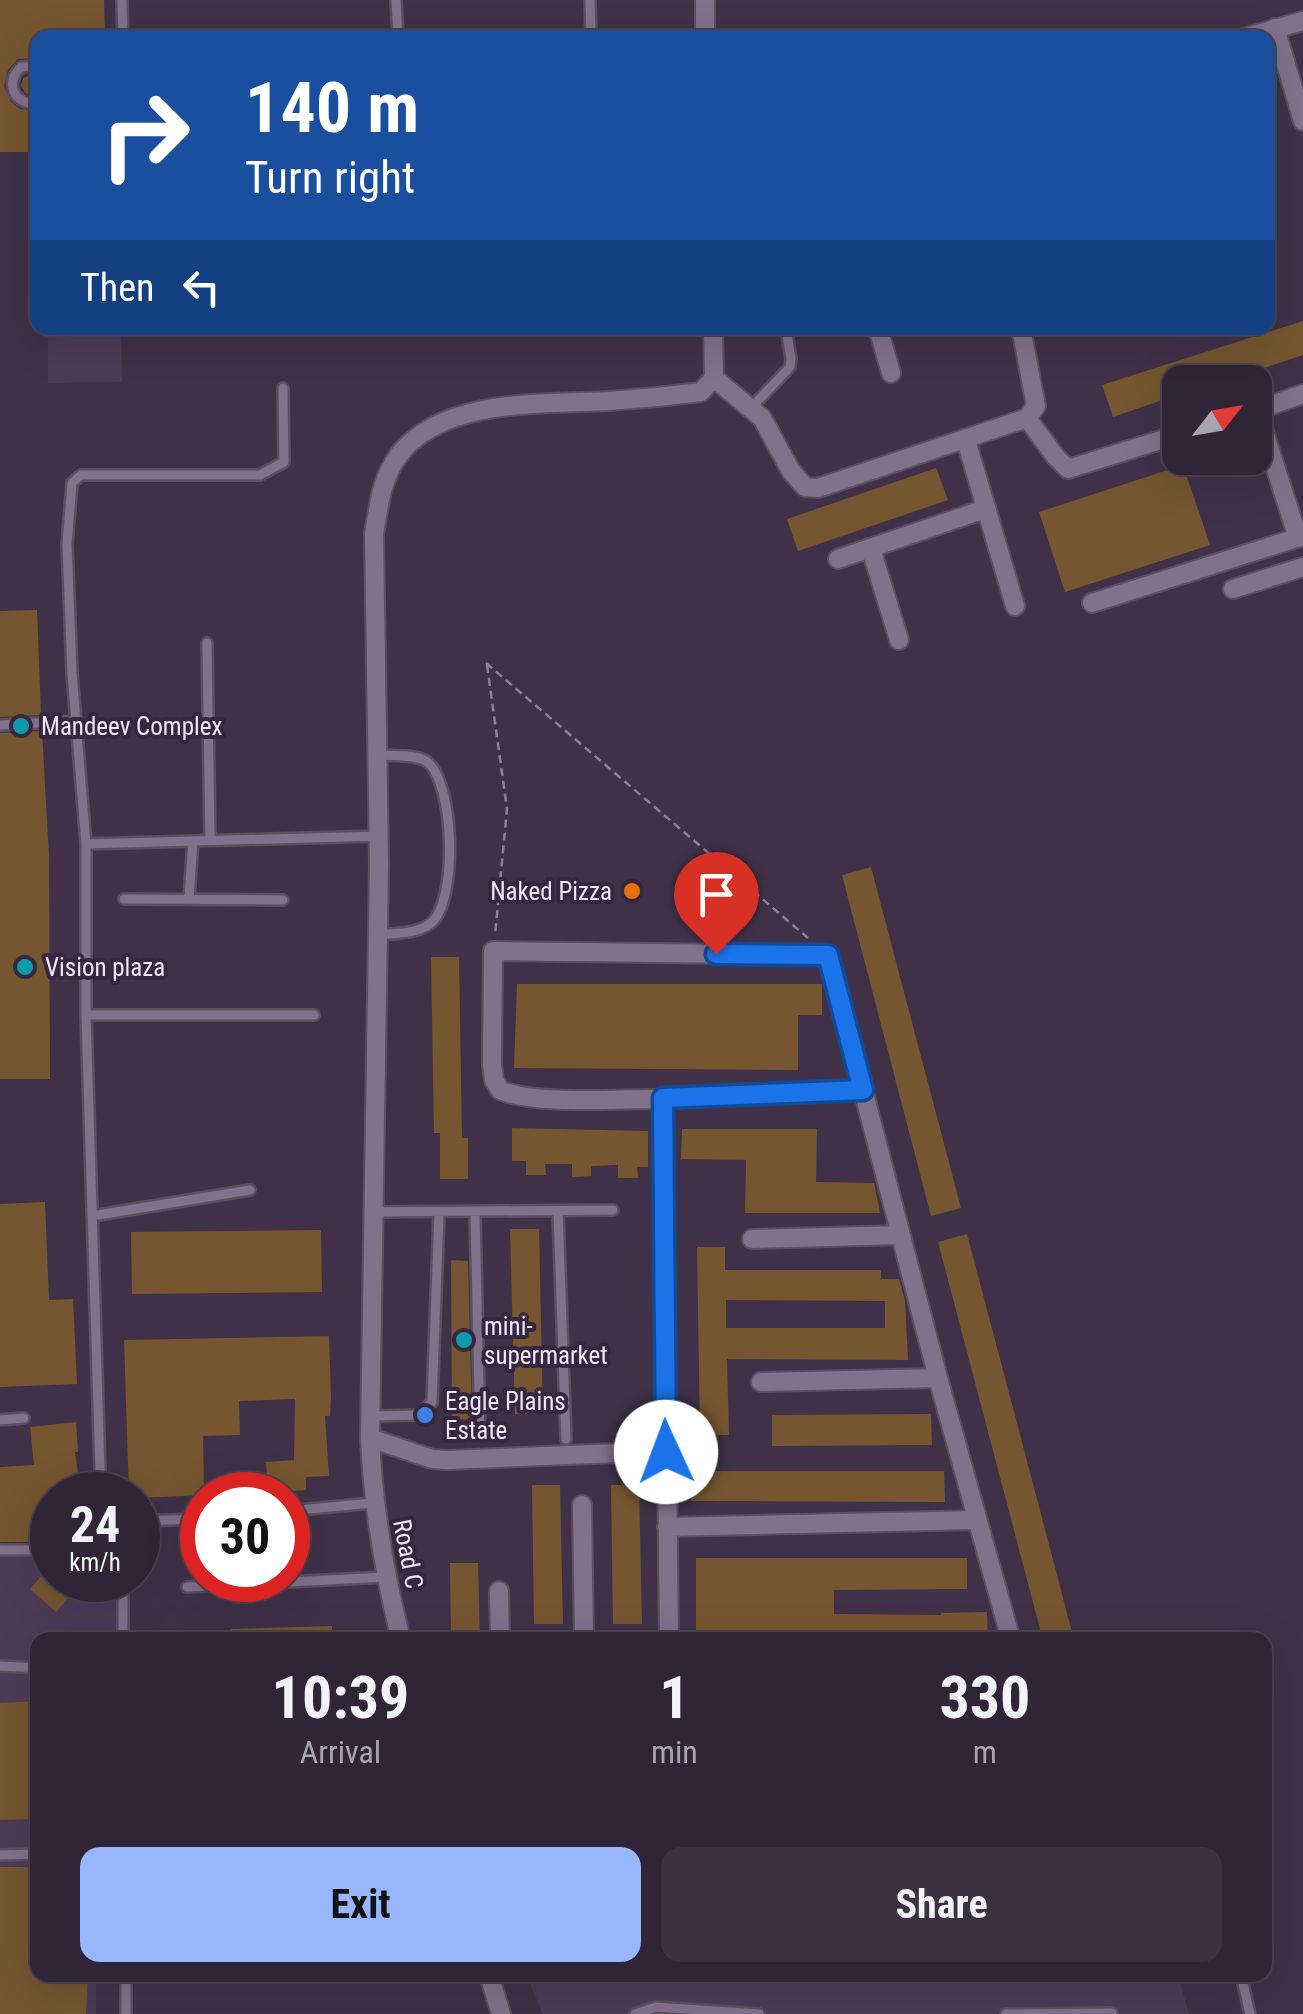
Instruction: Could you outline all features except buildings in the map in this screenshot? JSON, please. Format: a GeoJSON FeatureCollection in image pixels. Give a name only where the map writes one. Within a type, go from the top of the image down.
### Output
{"type":"FeatureCollection","features":[{"type":"Feature","properties":{"kind":"street"},"geometry":{"type":"LineString","coordinates":[[704,0],[705,30]]}},
{"type":"Feature","properties":{"kind":"street"},"geometry":{"type":"LineString","coordinates":[[1269,30],[1303,21]]}},
{"type":"Feature","properties":{"kind":"street"},"geometry":{"type":"LineString","coordinates":[[1275,28],[1303,121]]}},
{"type":"Feature","properties":{"kind":"street"},"geometry":{"type":"LineString","coordinates":[[372,1503],[380,755],[374,534],[382,484],[412,440],[464,414],[511,406],[700,392],[714,378],[713,335]]}},
{"type":"Feature","properties":{"kind":"street"},"geometry":{"type":"LineString","coordinates":[[880,335],[892,373]]}},
{"type":"Feature","properties":{"kind":"street"},"geometry":{"type":"LineString","coordinates":[[714,378],[762,418],[791,471],[805,487],[818,488],[1027,418],[1036,406],[1022,335]]}},
{"type":"Feature","properties":{"kind":"street"},"geometry":{"type":"LineString","coordinates":[[1272,405],[1303,394]]}},
{"type":"Feature","properties":{"kind":"street"},"geometry":{"type":"LineString","coordinates":[[1027,418],[1068,469],[1162,440]]}},
{"type":"Feature","properties":{"kind":"street"},"geometry":{"type":"LineString","coordinates":[[966,440],[1015,606]]}},
{"type":"Feature","properties":{"kind":"street"},"geometry":{"type":"LineString","coordinates":[[1092,603],[1300,537],[1272,457]]}},
{"type":"Feature","properties":{"kind":"street"},"geometry":{"type":"LineString","coordinates":[[838,559],[985,509]]}},
{"type":"Feature","properties":{"kind":"street"},"geometry":{"type":"LineString","coordinates":[[871,549],[899,640]]}},
{"type":"Feature","properties":{"kind":"street"},"geometry":{"type":"LineString","coordinates":[[1232,589],[1303,567]]}},
{"type":"Feature","properties":{"kind":"street"},"geometry":{"type":"LineString","coordinates":[[863,1090],[663,1098],[519,1096],[500,1090],[492,1065],[493,952],[828,955],[1009,1632]]}},
{"type":"Feature","properties":{"kind":"street"},"geometry":{"type":"LineString","coordinates":[[663,1098],[669,1632]]}},
{"type":"Feature","properties":{"kind":"street"},"geometry":{"type":"LineString","coordinates":[[752,1239],[900,1235]]}},
{"type":"Feature","properties":{"kind":"street"},"geometry":{"type":"LineString","coordinates":[[761,1382],[938,1378]]}},
{"type":"Feature","properties":{"kind":"street"},"geometry":{"type":"LineString","coordinates":[[370,1438],[432,1459],[448,1460],[666,1452]]}},
{"type":"Feature","properties":{"kind":"street","name":"Road C"},"geometry":{"type":"LineString","coordinates":[[372,1503],[399,1632]]}},
{"type":"Feature","properties":{"kind":"street"},"geometry":{"type":"LineString","coordinates":[[582,1505],[584,1632]]}},
{"type":"Feature","properties":{"kind":"street"},"geometry":{"type":"LineString","coordinates":[[667,1527],[977,1520]]}},
{"type":"Feature","properties":{"kind":"street"},"geometry":{"type":"LineString","coordinates":[[499,1591],[500,1632]]}},
{"type":"Feature","properties":{"kind":"street"},"geometry":{"type":"LineString","coordinates":[[491,1982],[501,2014]]}},
{"type":"Feature","properties":{"kind":"lane"},"geometry":{"type":"LineString","coordinates":[[122,0],[123,30]]}},
{"type":"Feature","properties":{"kind":"lane"},"geometry":{"type":"LineString","coordinates":[[396,0],[398,30]]}},
{"type":"Feature","properties":{"kind":"lane"},"geometry":{"type":"LineString","coordinates":[[590,0],[591,30]]}},
{"type":"Feature","properties":{"kind":"lane"},"geometry":{"type":"LineString","coordinates":[[30,66],[21,67],[6,85],[22,102],[30,102]]}},
{"type":"Feature","properties":{"kind":"lane"},"geometry":{"type":"LineString","coordinates":[[750,410],[790,367],[787,335]]}},
{"type":"Feature","properties":{"kind":"lane"},"geometry":{"type":"LineString","coordinates":[[100,1472],[86,1015],[86,844],[66,544],[72,483],[80,474],[260,475],[284,462],[283,388]]}},
{"type":"Feature","properties":{"kind":"lane"},"geometry":{"type":"LineString","coordinates":[[207,643],[210,840]]}},
{"type":"Feature","properties":{"kind":"lane"},"geometry":{"type":"LineString","coordinates":[[0,725],[76,722]]}},
{"type":"Feature","properties":{"kind":"lane"},"geometry":{"type":"LineString","coordinates":[[378,934],[416,930],[433,922],[443,904],[448,837],[442,782],[430,764],[421,758],[380,755]]}},
{"type":"Feature","properties":{"kind":"lane"},"geometry":{"type":"LineString","coordinates":[[86,844],[379,836]]}},
{"type":"Feature","properties":{"kind":"lane"},"geometry":{"type":"LineString","coordinates":[[189,898],[193,841]]}},
{"type":"Feature","properties":{"kind":"lane"},"geometry":{"type":"LineString","coordinates":[[124,899],[283,900]]}},
{"type":"Feature","properties":{"kind":"lane"},"geometry":{"type":"LineString","coordinates":[[86,1015],[314,1015]]}},
{"type":"Feature","properties":{"kind":"lane"},"geometry":{"type":"LineString","coordinates":[[92,1216],[250,1190]]}},
{"type":"Feature","properties":{"kind":"lane"},"geometry":{"type":"LineString","coordinates":[[374,1212],[613,1210]]}},
{"type":"Feature","properties":{"kind":"lane"},"geometry":{"type":"LineString","coordinates":[[558,1212],[566,1439]]}},
{"type":"Feature","properties":{"kind":"lane"},"geometry":{"type":"LineString","coordinates":[[475,1213],[480,1435]]}},
{"type":"Feature","properties":{"kind":"lane"},"geometry":{"type":"LineString","coordinates":[[370,1416],[418,1415],[432,1402],[439,1214]]}},
{"type":"Feature","properties":{"kind":"lane"},"geometry":{"type":"LineString","coordinates":[[0,1420],[24,1418]]}},
{"type":"Feature","properties":{"kind":"lane","name":"Road C"},"geometry":{"type":"LineString","coordinates":[[310,1510],[372,1503]]}},
{"type":"Feature","properties":{"kind":"lane"},"geometry":{"type":"LineString","coordinates":[[0,1550],[30,1550]]}},
{"type":"Feature","properties":{"kind":"lane"},"geometry":{"type":"LineString","coordinates":[[310,1581],[386,1577]]}},
{"type":"Feature","properties":{"kind":"lane"},"geometry":{"type":"LineString","coordinates":[[123,1602],[123,1632]]}},
{"type":"Feature","properties":{"kind":"lane"},"geometry":{"type":"LineString","coordinates":[[0,1666],[30,1668]]}},
{"type":"Feature","properties":{"kind":"lane"},"geometry":{"type":"LineString","coordinates":[[0,1855],[30,1854]]}},
{"type":"Feature","properties":{"kind":"lane"},"geometry":{"type":"LineString","coordinates":[[126,1982],[126,2014]]}},
{"type":"Feature","properties":{"kind":"lane"},"geometry":{"type":"LineString","coordinates":[[1243,1982],[1250,2014]]}},
{"type":"Feature","properties":{"kind":"lane"},"geometry":{"type":"LineString","coordinates":[[635,2014],[656,2007],[759,2014]]}},
{"type":"Feature","properties":{"kind":"lane"},"geometry":{"type":"LineString","coordinates":[[1006,2014],[1112,2013]]}},
{"type":"Feature","properties":{"kind":"path"},"geometry":{"type":"LineString","coordinates":[[493,952],[508,809],[486,663],[828,955]]}},
{"type":"Feature","properties":{"kind":"shaded area"},"geometry":{"type":"Polygon","coordinates":[[[48,335],[121,335],[122,382],[48,383],[48,335]]]}},
{"type":"Feature","properties":{"kind":"shaded area"},"geometry":{"type":"Polygon","coordinates":[[[0,1556],[30,1556],[30,1602],[121,1602],[121,1632],[30,1632],[30,1982],[96,1982],[96,2014],[0,2014],[0,1556]]]}},
{"type":"Feature","properties":{"kind":"shaded area"},"geometry":{"type":"Polygon","coordinates":[[[529,1982],[1180,1982],[1189,2014],[543,2014],[529,1982]]]}},
{"type":"Feature","properties":{"kind":"place","name":"Mandeev Complex"},"geometry":{"type":"Point","coordinates":[21,726]}},
{"type":"Feature","properties":{"kind":"place","name":"Naked Pizza"},"geometry":{"type":"Point","coordinates":[632,891]}},
{"type":"Feature","properties":{"kind":"place","name":"Vision plaza"},"geometry":{"type":"Point","coordinates":[25,967]}},
{"type":"Feature","properties":{"kind":"place","name":"mini- supermarket"},"geometry":{"type":"Point","coordinates":[464,1340]}},
{"type":"Feature","properties":{"kind":"place","name":"Eagle Plains Estate"},"geometry":{"type":"Point","coordinates":[425,1415]}},
{"type":"Feature","properties":{"kind":"route"},"geometry":{"type":"LineString","coordinates":[[666,1452],[663,1098],[863,1090],[828,955],[716,954]]}}]}
